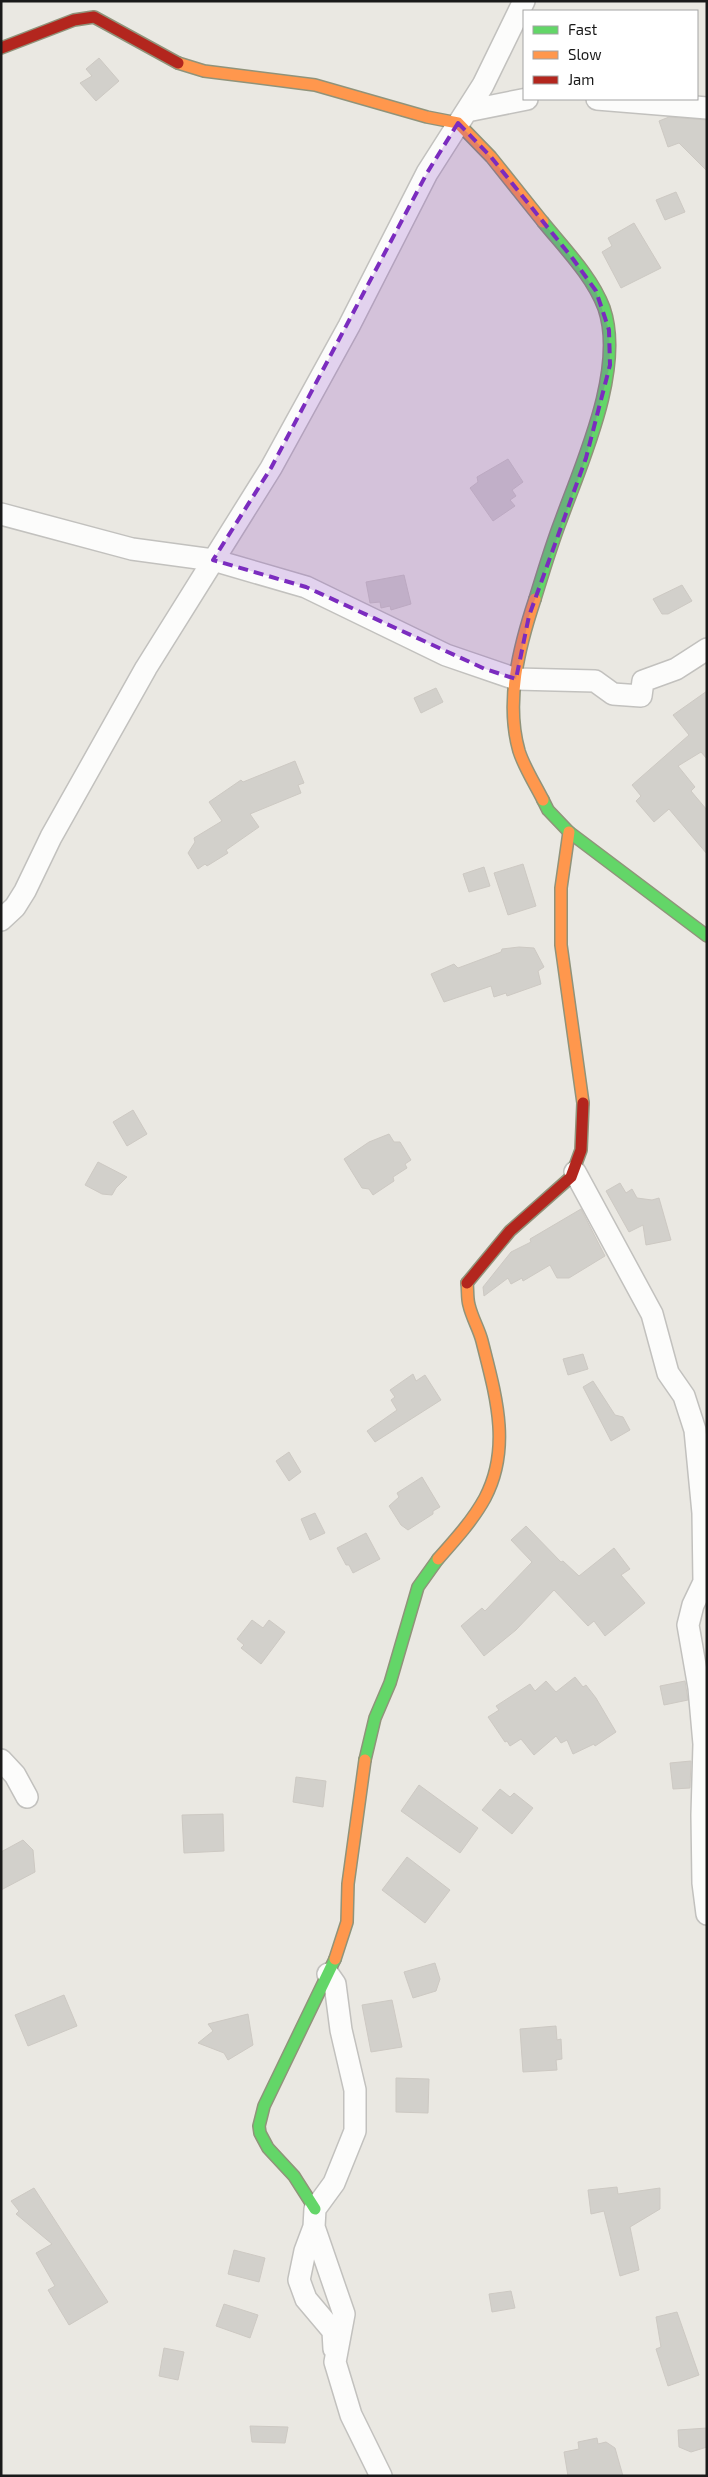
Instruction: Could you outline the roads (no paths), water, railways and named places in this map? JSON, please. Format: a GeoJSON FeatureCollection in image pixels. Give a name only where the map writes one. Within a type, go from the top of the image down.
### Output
{"type":"FeatureCollection","features":[{"type":"Feature","properties":{"kind":"street"},"geometry":{"type":"LineString","coordinates":[[1,920],[15,907],[51,837],[146,668],[271,468],[349,326],[427,174],[483,86],[524,1]]}},
{"type":"Feature","properties":{"kind":"street"},"geometry":{"type":"LineString","coordinates":[[1,48],[74,20],[94,17],[184,65],[204,71],[315,85],[427,117],[463,117],[523,100]]}},
{"type":"Feature","properties":{"kind":"street"},"geometry":{"type":"LineString","coordinates":[[608,100],[707,108]]}},
{"type":"Feature","properties":{"kind":"street"},"geometry":{"type":"LineString","coordinates":[[463,117],[491,157],[573,259],[596,291],[604,309],[609,330],[610,365],[588,449],[529,616],[516,678],[512,712],[519,752],[548,810],[569,832],[707,936]]}},
{"type":"Feature","properties":{"kind":"street"},"geometry":{"type":"LineString","coordinates":[[1,514],[132,549],[213,560],[306,587],[446,654],[516,678],[595,680],[613,694],[641,696],[643,681],[676,669],[707,649]]}},
{"type":"Feature","properties":{"kind":"street"},"geometry":{"type":"LineString","coordinates":[[334,2362],[344,2314],[315,2218],[294,2176],[268,2148],[258,2126],[264,2106],[295,2046],[341,1947],[348,1922],[348,1884],[363,1771],[375,1718],[390,1683],[418,1587],[435,1563],[460,1534],[484,1498],[497,1466],[500,1436],[497,1402],[480,1334],[469,1306],[466,1282],[516,1225],[558,1191],[575,1172],[582,1141],[580,1067],[564,982],[559,927],[561,874],[569,832]]}},
{"type":"Feature","properties":{"kind":"street"},"geometry":{"type":"LineString","coordinates":[[575,1172],[652,1314],[668,1372],[684,1396],[696,1430],[703,1513],[704,1582],[693,1605],[688,1625],[699,1688],[704,1744],[703,1883],[707,1914]]}},
{"type":"Feature","properties":{"kind":"street"},"geometry":{"type":"LineString","coordinates":[[1,1760],[15,1775],[27,1797]]}},
{"type":"Feature","properties":{"kind":"street"},"geometry":{"type":"LineString","coordinates":[[328,1974],[335,1984],[340,2030],[355,2090],[355,2131],[334,2183],[315,2218],[299,2280],[306,2299],[333,2331],[334,2362],[351,2415],[381,2476]]}}]}
